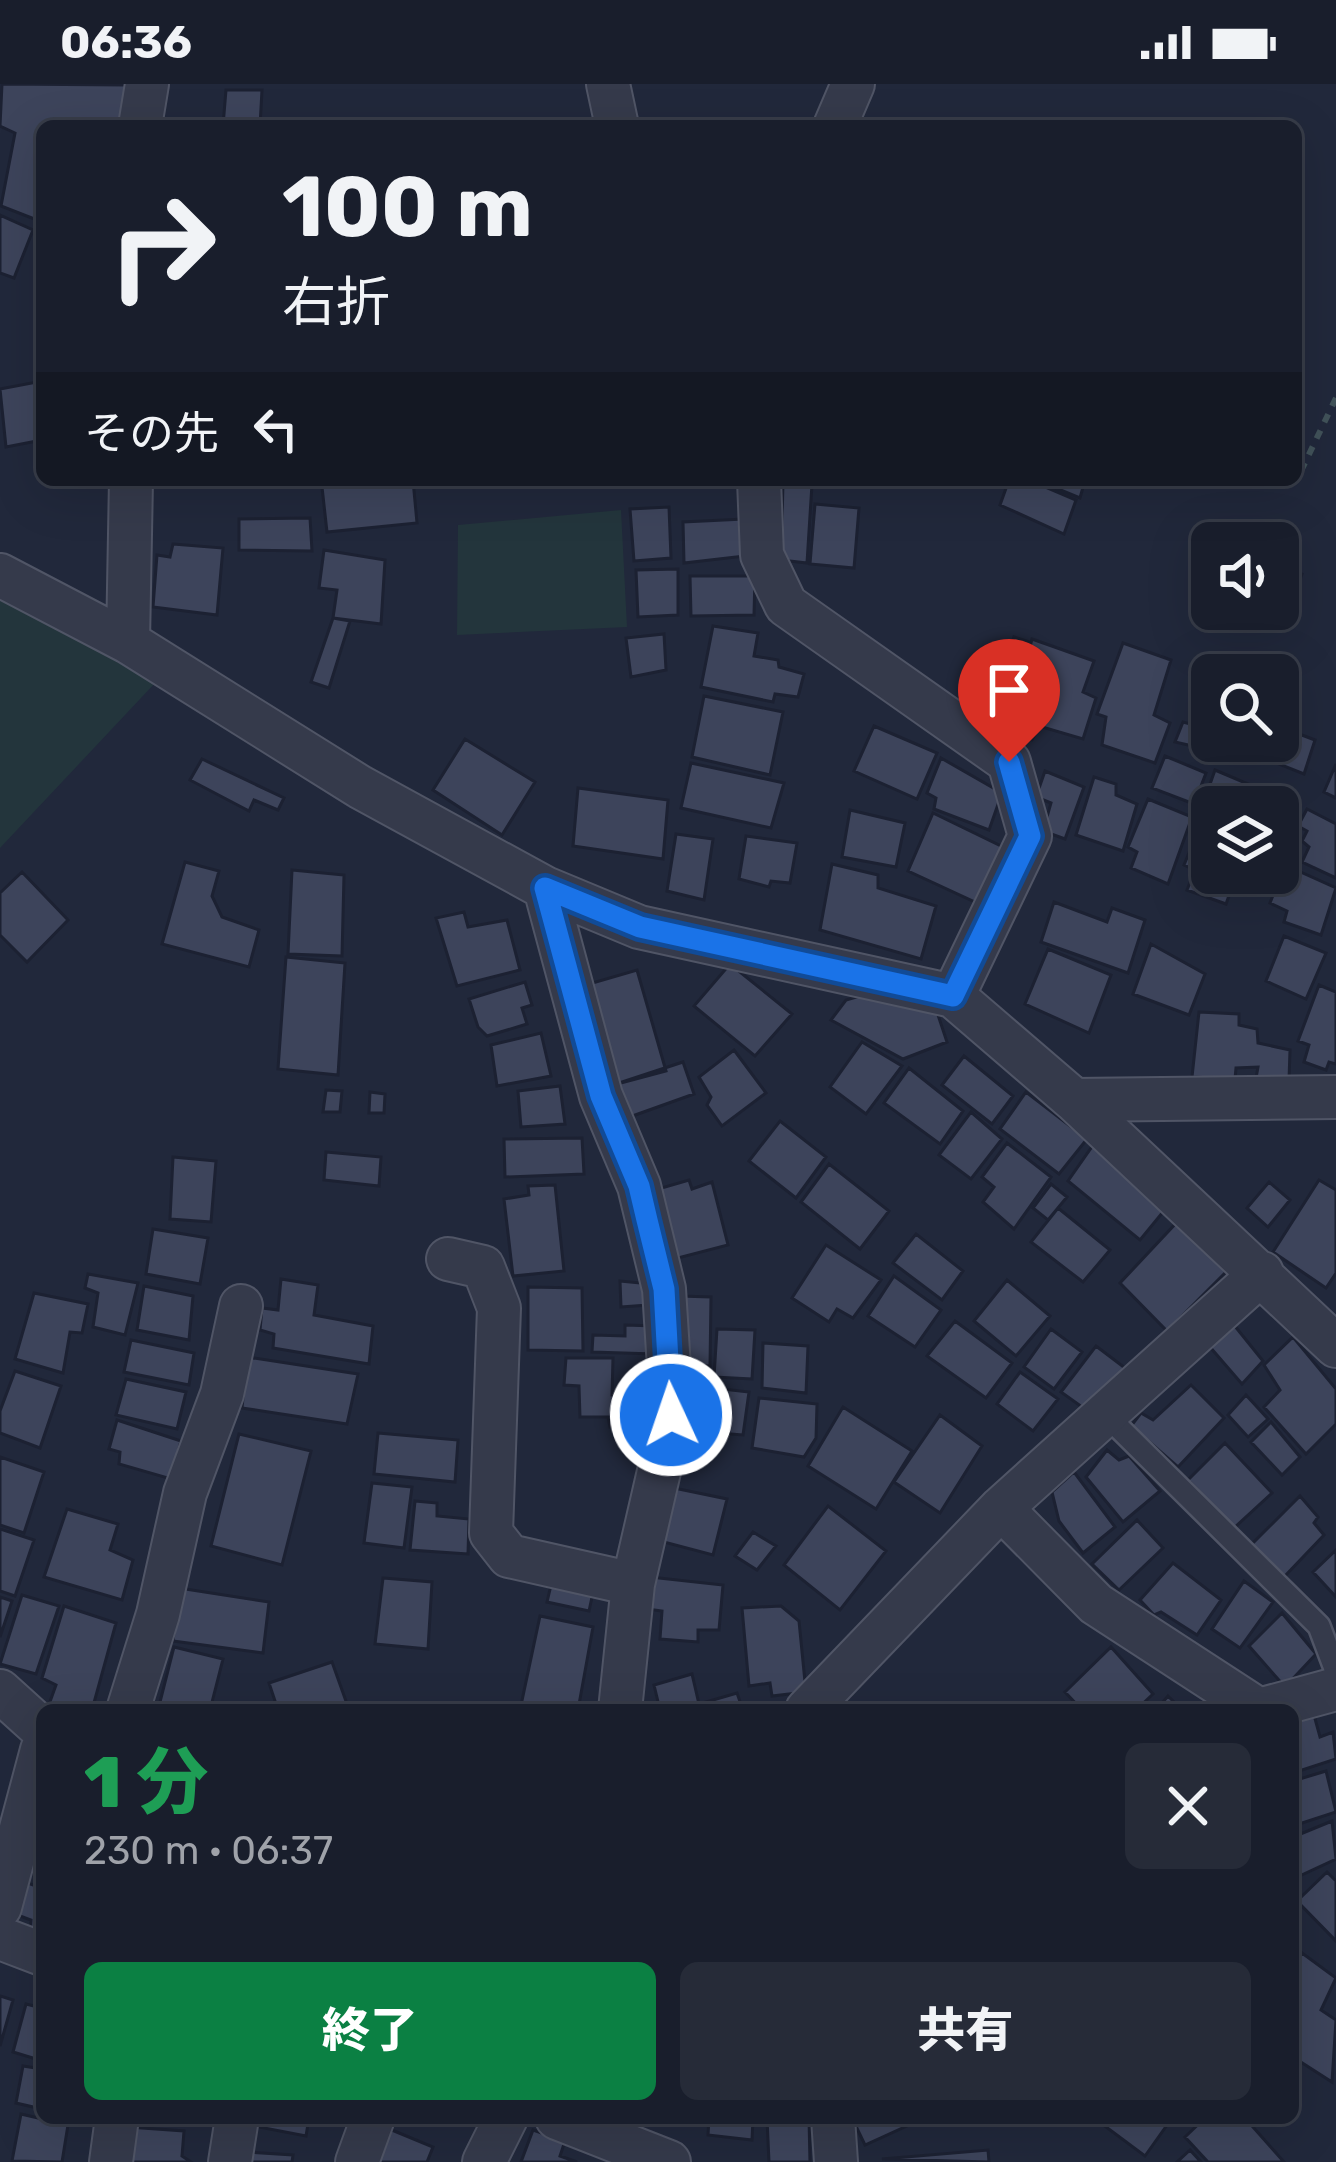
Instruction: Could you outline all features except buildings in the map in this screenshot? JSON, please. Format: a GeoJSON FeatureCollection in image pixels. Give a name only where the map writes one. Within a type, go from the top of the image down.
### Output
{"type":"FeatureCollection","features":[{"type":"Feature","properties":{"kind":"street"},"geometry":{"type":"LineString","coordinates":[[141,120],[147,84]]}},
{"type":"Feature","properties":{"kind":"street"},"geometry":{"type":"LineString","coordinates":[[608,84],[616,120]]}},
{"type":"Feature","properties":{"kind":"street"},"geometry":{"type":"LineString","coordinates":[[838,120],[853,84]]}},
{"type":"Feature","properties":{"kind":"street"},"geometry":{"type":"LineString","coordinates":[[128,642],[131,486]]}},
{"type":"Feature","properties":{"kind":"street"},"geometry":{"type":"LineString","coordinates":[[759,486],[762,556],[786,605],[1009,762],[1030,836],[953,996]]}},
{"type":"Feature","properties":{"kind":"street"},"geometry":{"type":"LineString","coordinates":[[0,575],[128,642],[360,787],[545,888],[640,927],[953,996],[1074,1100],[1336,1346]]}},
{"type":"Feature","properties":{"kind":"street"},"geometry":{"type":"LineString","coordinates":[[545,888],[601,1096],[639,1186],[664,1289],[671,1415],[633,1584],[621,1704]]}},
{"type":"Feature","properties":{"kind":"street"},"geometry":{"type":"LineString","coordinates":[[1074,1100],[1336,1097]]}},
{"type":"Feature","properties":{"kind":"street"},"geometry":{"type":"LineString","coordinates":[[448,1259],[483,1268],[499,1308],[490,1533],[509,1556],[633,1584]]}},
{"type":"Feature","properties":{"kind":"street"},"geometry":{"type":"LineString","coordinates":[[813,1704],[1001,1508],[1262,1274]]}},
{"type":"Feature","properties":{"kind":"street"},"geometry":{"type":"LineString","coordinates":[[130,1704],[158,1614],[184,1492],[222,1394],[242,1306]]}},
{"type":"Feature","properties":{"kind":"street"},"geometry":{"type":"LineString","coordinates":[[1001,1508],[1096,1604],[1250,1704]]}},
{"type":"Feature","properties":{"kind":"street"},"geometry":{"type":"LineString","coordinates":[[1281,1704],[1336,1689]]}},
{"type":"Feature","properties":{"kind":"street"},"geometry":{"type":"LineString","coordinates":[[0,1691],[36,1724]]}},
{"type":"Feature","properties":{"kind":"street"},"geometry":{"type":"LineString","coordinates":[[0,1907],[36,1772]]}},
{"type":"Feature","properties":{"kind":"street"},"geometry":{"type":"LineString","coordinates":[[0,1938],[36,1952]]}},
{"type":"Feature","properties":{"kind":"street"},"geometry":{"type":"LineString","coordinates":[[111,2162],[116,2124]]}},
{"type":"Feature","properties":{"kind":"street"},"geometry":{"type":"LineString","coordinates":[[230,2162],[236,2124]]}},
{"type":"Feature","properties":{"kind":"street"},"geometry":{"type":"LineString","coordinates":[[357,2162],[371,2124]]}},
{"type":"Feature","properties":{"kind":"street"},"geometry":{"type":"LineString","coordinates":[[484,2162],[503,2124]]}},
{"type":"Feature","properties":{"kind":"street"},"geometry":{"type":"LineString","coordinates":[[572,2124],[669,2162]]}},
{"type":"Feature","properties":{"kind":"street"},"geometry":{"type":"LineString","coordinates":[[833,2124],[836,2162]]}},
{"type":"Feature","properties":{"kind":"lane"},"geometry":{"type":"LineString","coordinates":[[1107,1416],[1319,1626],[1336,1672]]}},
{"type":"Feature","properties":{"kind":"path"},"geometry":{"type":"LineString","coordinates":[[1302,468],[1336,398]]}},
{"type":"Feature","properties":{"kind":"shaded area"},"geometry":{"type":"Polygon","coordinates":[[[621,510],[627,627],[457,635],[458,525],[621,510]]]}},
{"type":"Feature","properties":{"kind":"shaded area"},"geometry":{"type":"Polygon","coordinates":[[[0,587],[156,682],[0,848],[0,587]]]}},
{"type":"Feature","properties":{"kind":"route"},"geometry":{"type":"LineString","coordinates":[[671,1415],[664,1289],[639,1186],[601,1096],[545,888],[640,927],[953,996],[1030,836],[1009,762]]}}]}
